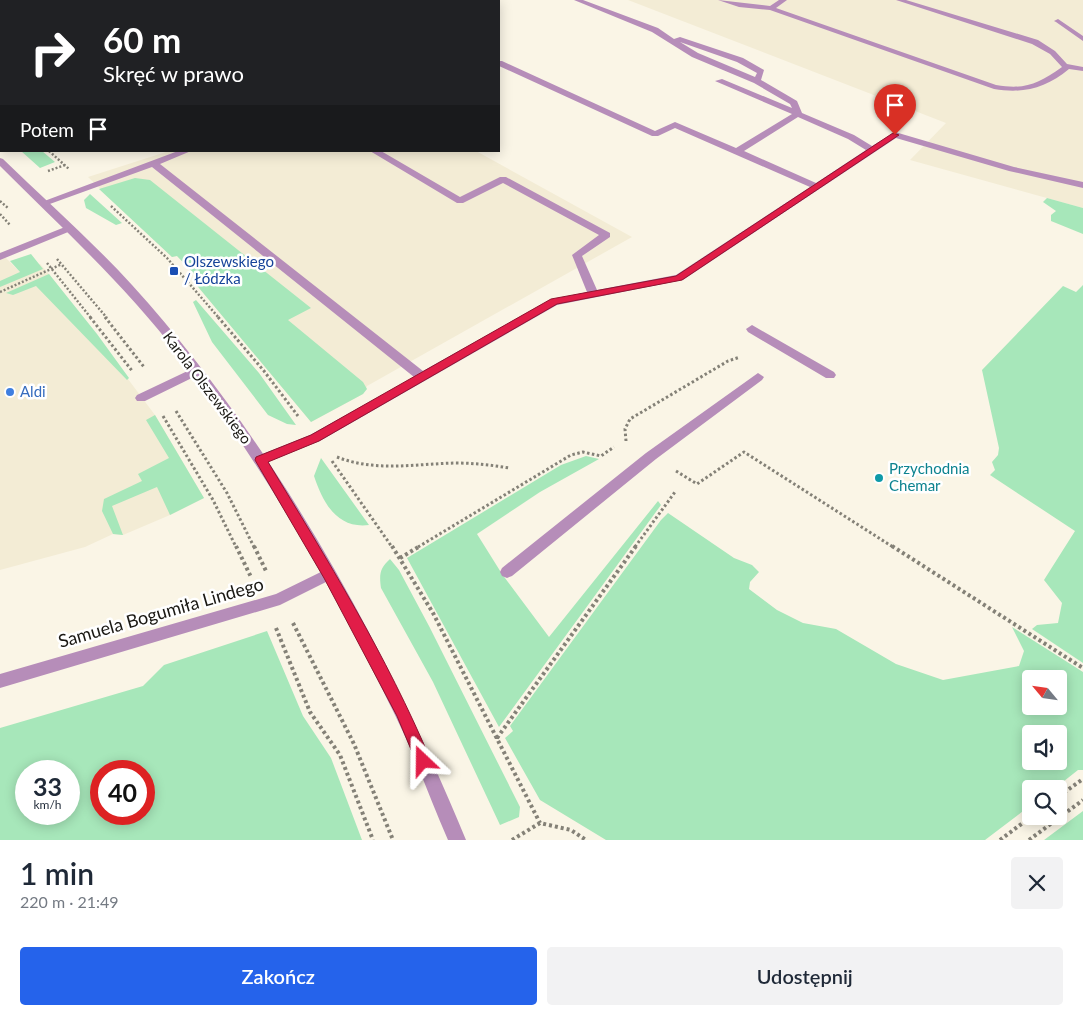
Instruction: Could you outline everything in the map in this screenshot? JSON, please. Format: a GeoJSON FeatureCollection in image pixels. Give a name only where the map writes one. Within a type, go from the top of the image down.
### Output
{"type":"FeatureCollection","features":[{"type":"Feature","properties":{"kind":"street"},"geometry":{"type":"LineString","coordinates":[[577,0],[655,30],[695,55],[757,80],[794,102],[798,114]]}},
{"type":"Feature","properties":{"kind":"street"},"geometry":{"type":"LineString","coordinates":[[721,0],[739,5],[770,8],[994,87],[1015,91],[1034,88],[1066,68],[1065,66]]}},
{"type":"Feature","properties":{"kind":"street"},"geometry":{"type":"LineString","coordinates":[[770,8],[784,0]]}},
{"type":"Feature","properties":{"kind":"street"},"geometry":{"type":"LineString","coordinates":[[898,0],[1035,42],[1049,49],[1060,58],[1065,66],[1083,69]]}},
{"type":"Feature","properties":{"kind":"street"},"geometry":{"type":"LineString","coordinates":[[1058,21],[1083,39]]}},
{"type":"Feature","properties":{"kind":"street"},"geometry":{"type":"LineString","coordinates":[[665,36],[696,44],[740,60],[761,72],[757,80]]}},
{"type":"Feature","properties":{"kind":"street"},"geometry":{"type":"LineString","coordinates":[[500,63],[656,134],[675,125],[817,187]]}},
{"type":"Feature","properties":{"kind":"street"},"geometry":{"type":"LineString","coordinates":[[719,81],[851,137],[872,150]]}},
{"type":"Feature","properties":{"kind":"street"},"geometry":{"type":"LineString","coordinates":[[737,151],[798,114]]}},
{"type":"Feature","properties":{"kind":"street"},"geometry":{"type":"LineString","coordinates":[[260,460],[315,438],[554,302],[679,278],[895,135],[1012,169],[1083,185]]}},
{"type":"Feature","properties":{"kind":"street"},"geometry":{"type":"LineString","coordinates":[[44,202],[184,152]]}},
{"type":"Feature","properties":{"kind":"street"},"geometry":{"type":"LineString","coordinates":[[376,152],[460,201],[503,179],[606,235],[577,255],[592,294]]}},
{"type":"Feature","properties":{"kind":"street","name":"Karola Olszewskiego"},"geometry":{"type":"LineString","coordinates":[[0,161],[128,286],[196,371],[260,460],[329,574],[402,712],[457,840]]}},
{"type":"Feature","properties":{"kind":"street"},"geometry":{"type":"LineString","coordinates":[[154,164],[422,377]]}},
{"type":"Feature","properties":{"kind":"street"},"geometry":{"type":"LineString","coordinates":[[0,257],[70,228]]}},
{"type":"Feature","properties":{"kind":"street"},"geometry":{"type":"LineString","coordinates":[[752,330],[830,375]]}},
{"type":"Feature","properties":{"kind":"street"},"geometry":{"type":"LineString","coordinates":[[144,396],[196,371]]}},
{"type":"Feature","properties":{"kind":"street"},"geometry":{"type":"LineString","coordinates":[[507,572],[651,456],[758,377]]}},
{"type":"Feature","properties":{"kind":"street","name":"Samuela Bogumiła Lindego"},"geometry":{"type":"LineString","coordinates":[[0,681],[264,604],[329,574]]}},
{"type":"Feature","properties":{"kind":"path"},"geometry":{"type":"LineString","coordinates":[[50,152],[167,258],[264,370],[378,524],[432,613],[540,823]]}},
{"type":"Feature","properties":{"kind":"path"},"geometry":{"type":"LineString","coordinates":[[45,172],[65,165]]}},
{"type":"Feature","properties":{"kind":"path"},"geometry":{"type":"LineString","coordinates":[[0,201],[35,242],[52,269],[121,355],[144,396],[174,433],[213,500],[277,629],[310,712],[340,755],[373,840]]}},
{"type":"Feature","properties":{"kind":"path"},"geometry":{"type":"LineString","coordinates":[[0,214],[62,264],[112,324],[188,426],[227,493],[354,744],[393,840]]}},
{"type":"Feature","properties":{"kind":"path"},"geometry":{"type":"LineString","coordinates":[[0,292],[62,264]]}},
{"type":"Feature","properties":{"kind":"path"},"geometry":{"type":"LineString","coordinates":[[625,441],[697,484],[744,452],[1083,668]]}},
{"type":"Feature","properties":{"kind":"path"},"geometry":{"type":"LineString","coordinates":[[400,558],[571,455],[584,452],[601,456]]}},
{"type":"Feature","properties":{"kind":"path"},"geometry":{"type":"LineString","coordinates":[[334,455],[345,462],[381,465],[467,463],[509,468]]}},
{"type":"Feature","properties":{"kind":"path"},"geometry":{"type":"LineString","coordinates":[[497,738],[675,492]]}},
{"type":"Feature","properties":{"kind":"path"},"geometry":{"type":"LineString","coordinates":[[1067,790],[1083,779]]}},
{"type":"Feature","properties":{"kind":"path"},"geometry":{"type":"LineString","coordinates":[[1029,840],[1083,800]]}},
{"type":"Feature","properties":{"kind":"path"},"geometry":{"type":"LineString","coordinates":[[512,840],[540,823],[571,830],[586,840]]}},
{"type":"Feature","properties":{"kind":"path"},"geometry":{"type":"LineString","coordinates":[[1000,840],[1022,824]]}},
{"type":"Feature","properties":{"kind":"shaded area"},"geometry":{"type":"Polygon","coordinates":[[[628,0],[1083,0],[1083,208],[910,160],[946,123],[628,0]]]}},
{"type":"Feature","properties":{"kind":"shaded area"},"geometry":{"type":"Polygon","coordinates":[[[166,152],[478,152],[632,237],[367,386],[363,394],[311,422],[194,282],[199,279],[177,256],[172,257],[88,177],[166,152]]]}},
{"type":"Feature","properties":{"kind":"shaded area"},"geometry":{"type":"Polygon","coordinates":[[[0,252],[20,272],[40,264],[49,274],[155,415],[204,498],[123,535],[113,534],[85,547],[0,570],[0,252]]]}},
{"type":"Feature","properties":{"kind":"green space"},"geometry":{"type":"Polygon","coordinates":[[[22,152],[43,152],[55,162],[40,168],[22,152]]]}},
{"type":"Feature","properties":{"kind":"green space"},"geometry":{"type":"Polygon","coordinates":[[[135,178],[150,180],[311,308],[288,320],[363,382],[367,389],[363,394],[311,422],[194,282],[199,279],[177,256],[172,257],[99,189],[135,178]]]}},
{"type":"Feature","properties":{"kind":"green space"},"geometry":{"type":"Polygon","coordinates":[[[90,194],[122,223],[116,225],[86,208],[84,200],[90,194]]]}},
{"type":"Feature","properties":{"kind":"green space"},"geometry":{"type":"Polygon","coordinates":[[[1047,198],[1083,208],[1083,234],[1051,221],[1051,215],[1056,211],[1043,202],[1047,198]]]}},
{"type":"Feature","properties":{"kind":"green space"},"geometry":{"type":"Polygon","coordinates":[[[31,254],[43,269],[0,287],[0,281],[20,272],[10,261],[31,254]]]}},
{"type":"Feature","properties":{"kind":"green space"},"geometry":{"type":"Polygon","coordinates":[[[49,274],[97,334],[129,378],[127,380],[36,286],[13,295],[6,293],[49,274]]]}},
{"type":"Feature","properties":{"kind":"green space"},"geometry":{"type":"Polygon","coordinates":[[[1083,285],[1083,663],[1032,629],[1037,625],[1058,623],[1062,603],[1044,580],[1075,531],[990,475],[995,470],[992,462],[998,455],[999,448],[982,370],[1063,286],[1076,292],[1083,285]]]}},
{"type":"Feature","properties":{"kind":"green space"},"geometry":{"type":"Polygon","coordinates":[[[196,300],[259,373],[296,425],[287,424],[268,415],[212,342],[193,302],[196,300]]]}},
{"type":"Feature","properties":{"kind":"green space"},"geometry":{"type":"Polygon","coordinates":[[[155,415],[204,498],[170,515],[157,487],[112,506],[123,535],[113,534],[102,511],[104,499],[142,481],[138,474],[169,458],[146,420],[155,415]]]}},
{"type":"Feature","properties":{"kind":"green space"},"geometry":{"type":"Polygon","coordinates":[[[586,456],[599,459],[540,492],[477,534],[502,574],[549,637],[658,501],[661,505],[499,727],[407,558],[561,465],[586,456]]]}},
{"type":"Feature","properties":{"kind":"green space"},"geometry":{"type":"Polygon","coordinates":[[[321,458],[369,525],[348,523],[333,512],[327,504],[314,476],[321,458]]]}},
{"type":"Feature","properties":{"kind":"green space"},"geometry":{"type":"Polygon","coordinates":[[[668,513],[734,558],[752,565],[759,572],[750,582],[749,589],[777,610],[803,623],[836,629],[896,664],[943,680],[1019,666],[1024,651],[1012,627],[1083,672],[1083,770],[1078,770],[1065,780],[1022,780],[1022,812],[985,840],[606,840],[540,800],[505,738],[513,731],[510,726],[668,513]]]}},
{"type":"Feature","properties":{"kind":"green space"},"geometry":{"type":"Polygon","coordinates":[[[390,559],[399,570],[429,626],[520,807],[519,817],[500,825],[433,682],[381,588],[381,572],[384,565],[390,559]]]}},
{"type":"Feature","properties":{"kind":"green space"},"geometry":{"type":"Polygon","coordinates":[[[267,631],[303,716],[331,758],[362,840],[0,840],[0,728],[143,686],[164,665],[267,631]]]}},
{"type":"Feature","properties":{"kind":"green space"},"geometry":{"type":"Polygon","coordinates":[[[1083,811],[1083,840],[1044,840],[1064,825],[1067,825],[1067,823],[1083,811]]]}},
{"type":"Feature","properties":{"kind":"place","name":"Olszewskiego / Łódzka"},"geometry":{"type":"Point","coordinates":[174,271]}},
{"type":"Feature","properties":{"kind":"place","name":"Aldi"},"geometry":{"type":"Point","coordinates":[10,392]}},
{"type":"Feature","properties":{"kind":"place","name":"Przychodnia Chemar"},"geometry":{"type":"Point","coordinates":[879,478]}},
{"type":"Feature","properties":{"kind":"route"},"geometry":{"type":"LineString","coordinates":[[423,761],[402,712],[329,574],[260,460],[315,438],[554,302],[679,278],[895,135]]}}]}
